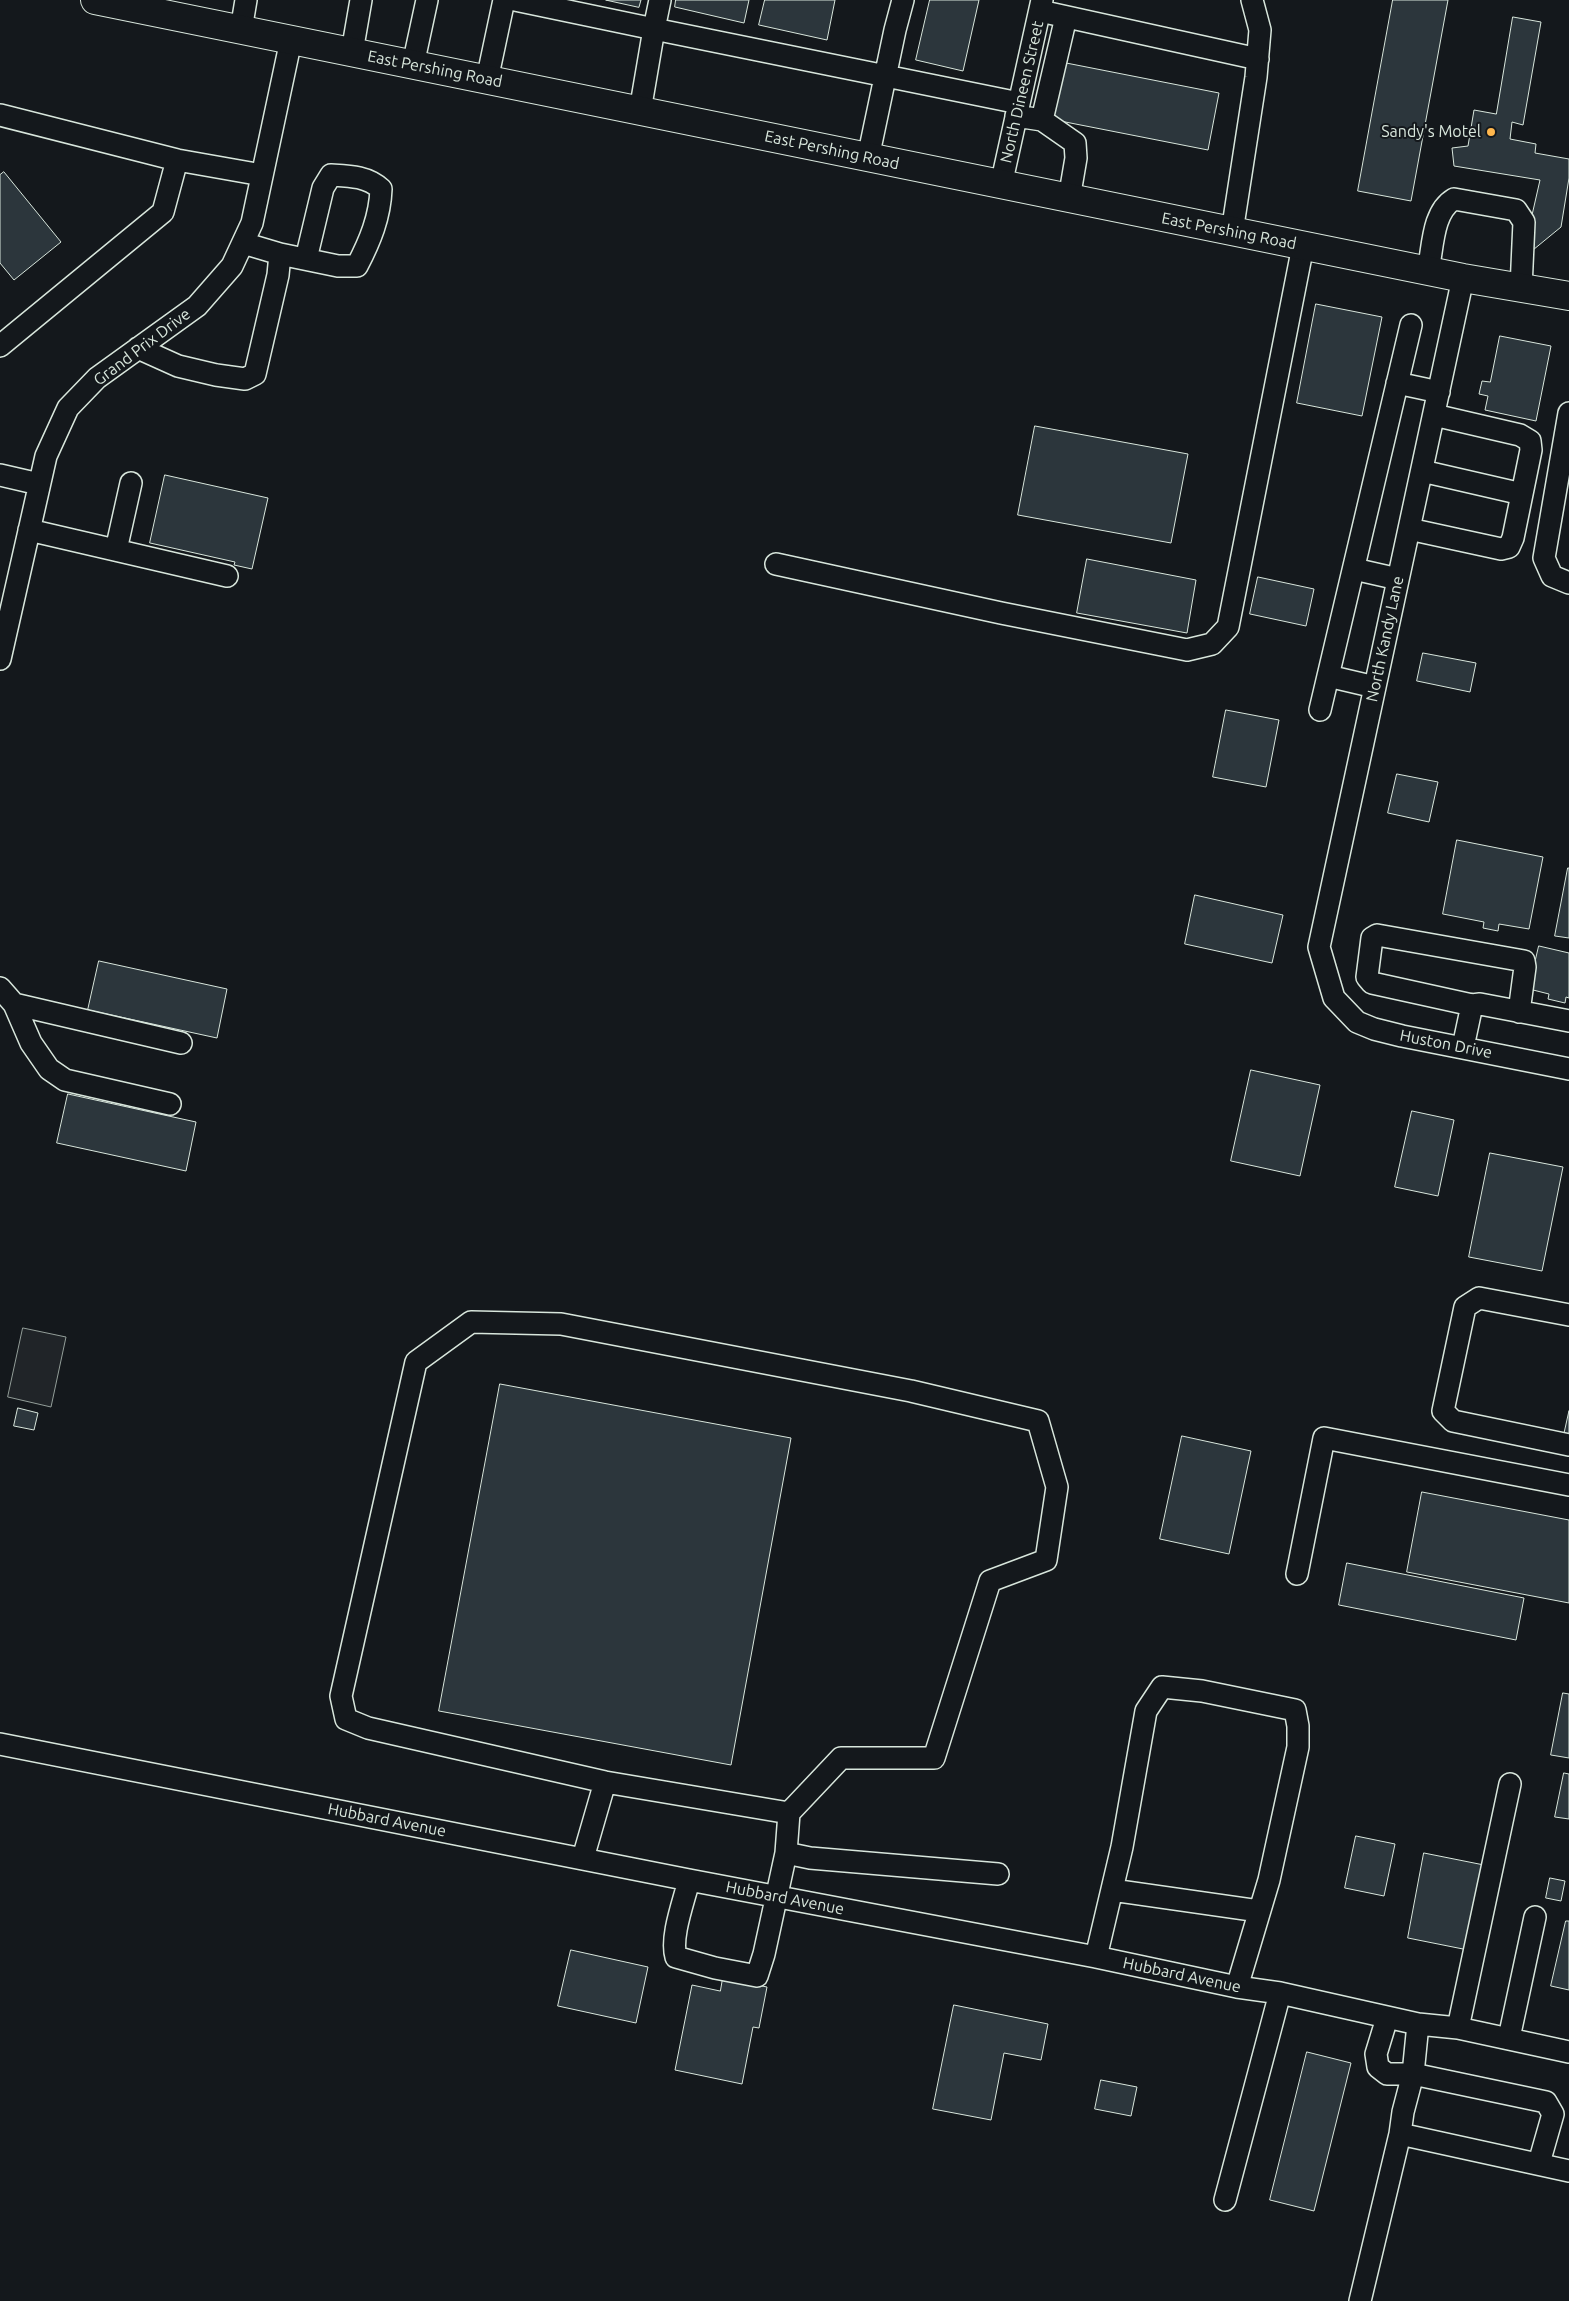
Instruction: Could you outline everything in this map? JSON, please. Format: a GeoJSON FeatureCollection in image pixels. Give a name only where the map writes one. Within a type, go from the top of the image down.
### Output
{"type":"FeatureCollection","features":[{"type":"Feature","properties":{"kind":"main road","name":"East Pershing Road"},"geometry":{"type":"LineString","coordinates":[[95,0],[1232,232],[1463,278],[1569,296]]}},
{"type":"Feature","properties":{"kind":"street"},"geometry":{"type":"LineString","coordinates":[[240,30],[246,0]]}},
{"type":"Feature","properties":{"kind":"street"},"geometry":{"type":"LineString","coordinates":[[352,52],[361,0]]}},
{"type":"Feature","properties":{"kind":"street"},"geometry":{"type":"LineString","coordinates":[[413,64],[427,0]]}},
{"type":"Feature","properties":{"kind":"street"},"geometry":{"type":"LineString","coordinates":[[488,80],[504,0]]}},
{"type":"Feature","properties":{"kind":"street"},"geometry":{"type":"LineString","coordinates":[[515,0],[886,75],[1018,110],[1042,120],[1075,143],[1076,158],[1069,198]]}},
{"type":"Feature","properties":{"kind":"street"},"geometry":{"type":"LineString","coordinates":[[640,111],[660,0]]}},
{"type":"Feature","properties":{"kind":"street"},"geometry":{"type":"LineString","coordinates":[[868,158],[903,0]]}},
{"type":"Feature","properties":{"kind":"street"},"geometry":{"type":"LineString","coordinates":[[1232,232],[1258,59],[1260,30],[1252,0]]}},
{"type":"Feature","properties":{"kind":"street"},"geometry":{"type":"LineString","coordinates":[[1041,6],[1066,17],[1258,59]]}},
{"type":"Feature","properties":{"kind":"street","name":"North Dineen Street"},"geometry":{"type":"LineString","coordinates":[[1001,185],[1041,6]]}},
{"type":"Feature","properties":{"kind":"street"},"geometry":{"type":"LineString","coordinates":[[1042,120],[1066,17]]}},
{"type":"Feature","properties":{"kind":"street","name":"Grand Prix Drive"},"geometry":{"type":"LineString","coordinates":[[0,659],[46,456],[68,408],[97,378],[196,306],[232,266],[252,223],[291,40]]}},
{"type":"Feature","properties":{"kind":"street"},"geometry":{"type":"LineString","coordinates":[[0,115],[177,160],[262,174]]}},
{"type":"Feature","properties":{"kind":"street"},"geometry":{"type":"LineString","coordinates":[[0,346],[163,212],[177,160]]}},
{"type":"Feature","properties":{"kind":"street"},"geometry":{"type":"LineString","coordinates":[[243,243],[280,254],[338,266],[357,266],[370,240],[380,202],[381,189],[375,183],[358,176],[330,175],[324,188],[306,259]]}},
{"type":"Feature","properties":{"kind":"street"},"geometry":{"type":"LineString","coordinates":[[1428,271],[1440,214],[1446,204],[1454,199],[1516,210],[1524,222],[1521,288]]}},
{"type":"Feature","properties":{"kind":"street"},"geometry":{"type":"LineString","coordinates":[[776,564],[1001,613],[1187,650],[1212,644],[1228,627],[1303,246]]}},
{"type":"Feature","properties":{"kind":"street"},"geometry":{"type":"LineString","coordinates":[[138,348],[178,366],[216,375],[245,379],[255,374],[278,275],[280,254]]}},
{"type":"Feature","properties":{"kind":"street","name":"North Kandy Lane"},"geometry":{"type":"LineString","coordinates":[[1334,998],[1319,947],[1463,278]]}},
{"type":"Feature","properties":{"kind":"street"},"geometry":{"type":"LineString","coordinates":[[1320,710],[1398,383],[1410,325]]}},
{"type":"Feature","properties":{"kind":"street"},"geometry":{"type":"LineString","coordinates":[[1398,383],[1439,392]]}},
{"type":"Feature","properties":{"kind":"street"},"geometry":{"type":"LineString","coordinates":[[1569,413],[1544,558],[1552,576],[1569,583]]}},
{"type":"Feature","properties":{"kind":"street"},"geometry":{"type":"LineString","coordinates":[[1409,529],[1501,548],[1509,546],[1522,494],[1531,450],[1530,441],[1520,435],[1434,415]]}},
{"type":"Feature","properties":{"kind":"street"},"geometry":{"type":"LineString","coordinates":[[1422,471],[1522,494]]}},
{"type":"Feature","properties":{"kind":"street"},"geometry":{"type":"LineString","coordinates":[[0,475],[39,484]]}},
{"type":"Feature","properties":{"kind":"street"},"geometry":{"type":"LineString","coordinates":[[116,550],[132,483]]}},
{"type":"Feature","properties":{"kind":"street"},"geometry":{"type":"LineString","coordinates":[[29,530],[227,576]]}},
{"type":"Feature","properties":{"kind":"street"},"geometry":{"type":"LineString","coordinates":[[1354,569],[1398,580]]}},
{"type":"Feature","properties":{"kind":"street"},"geometry":{"type":"LineString","coordinates":[[1328,676],[1375,686]]}},
{"type":"Feature","properties":{"kind":"street"},"geometry":{"type":"LineString","coordinates":[[1519,1012],[1525,967],[1524,961],[1377,935],[1372,938],[1367,977],[1372,983],[1472,1004],[1569,1021]]}},
{"type":"Feature","properties":{"kind":"street"},"geometry":{"type":"LineString","coordinates":[[0,988],[14,1004],[31,1043],[49,1069],[65,1080],[170,1104]]}},
{"type":"Feature","properties":{"kind":"street","name":"Huston Drive"},"geometry":{"type":"LineString","coordinates":[[1334,998],[1357,1022],[1374,1029],[1569,1069]]}},
{"type":"Feature","properties":{"kind":"street"},"geometry":{"type":"LineString","coordinates":[[14,1004],[181,1043]]}},
{"type":"Feature","properties":{"kind":"street"},"geometry":{"type":"LineString","coordinates":[[1463,1048],[1472,1004]]}},
{"type":"Feature","properties":{"kind":"street"},"geometry":{"type":"LineString","coordinates":[[1569,1315],[1479,1298],[1465,1307],[1443,1410],[1453,1422],[1569,1445]]}},
{"type":"Feature","properties":{"kind":"street"},"geometry":{"type":"LineString","coordinates":[[689,1880],[675,1938],[674,1950],[676,1957],[715,1968],[757,1976],[764,1954],[786,1853],[789,1813],[841,1758],[934,1758],[990,1581],[1046,1560],[1057,1488],[1038,1421],[911,1391],[560,1324],[471,1322],[416,1362],[341,1696],[346,1719],[368,1728],[605,1782],[789,1813]]}},
{"type":"Feature","properties":{"kind":"street"},"geometry":{"type":"LineString","coordinates":[[1297,1574],[1324,1438],[1569,1485]]}},
{"type":"Feature","properties":{"kind":"street"},"geometry":{"type":"LineString","coordinates":[[1096,1957],[1112,1890],[1146,1711],[1162,1687],[1202,1691],[1295,1710],[1298,1726],[1298,1747],[1269,1880],[1237,1987]]}},
{"type":"Feature","properties":{"kind":"street","name":"Hubbard Avenue"},"geometry":{"type":"LineString","coordinates":[[0,1744],[689,1880],[1096,1957],[1237,1987],[1280,1993],[1387,2018],[1418,2024],[1458,2028],[1569,2052]]}},
{"type":"Feature","properties":{"kind":"street"},"geometry":{"type":"LineString","coordinates":[[583,1858],[605,1782]]}},
{"type":"Feature","properties":{"kind":"street"},"geometry":{"type":"LineString","coordinates":[[1458,2028],[1510,1784]]}},
{"type":"Feature","properties":{"kind":"street"},"geometry":{"type":"LineString","coordinates":[[786,1853],[810,1858],[998,1874]]}},
{"type":"Feature","properties":{"kind":"street"},"geometry":{"type":"LineString","coordinates":[[1112,1890],[1259,1911]]}},
{"type":"Feature","properties":{"kind":"street"},"geometry":{"type":"LineString","coordinates":[[1508,2038],[1535,1917]]}},
{"type":"Feature","properties":{"kind":"street"},"geometry":{"type":"LineString","coordinates":[[1225,2200],[1280,1993]]}},
{"type":"Feature","properties":{"kind":"street"},"geometry":{"type":"LineString","coordinates":[[1387,2018],[1376,2054],[1378,2067],[1387,2074],[1413,2074],[1546,2102],[1553,2114],[1540,2163]]}},
{"type":"Feature","properties":{"kind":"street"},"geometry":{"type":"LineString","coordinates":[[1360,2301],[1413,2074],[1418,2024]]}},
{"type":"Feature","properties":{"kind":"street"},"geometry":{"type":"LineString","coordinates":[[1400,2134],[1540,2163],[1569,2171]]}},
{"type":"Feature","properties":{"kind":"shaded area"},"geometry":{"type":"Polygon","coordinates":[[[23,1328],[66,1337],[51,1407],[8,1397],[23,1328]]]}},
{"type":"Feature","properties":{"kind":"building"},"geometry":{"type":"Polygon","coordinates":[[[606,0],[641,0],[639,7],[606,0]]]}},
{"type":"Feature","properties":{"kind":"building"},"geometry":{"type":"Polygon","coordinates":[[[676,0],[749,0],[744,23],[675,7],[676,0]]]}},
{"type":"Feature","properties":{"kind":"building"},"geometry":{"type":"Polygon","coordinates":[[[765,0],[835,0],[827,40],[759,25],[765,0]]]}},
{"type":"Feature","properties":{"kind":"building"},"geometry":{"type":"Polygon","coordinates":[[[930,0],[979,0],[963,71],[916,60],[930,0]]]}},
{"type":"Feature","properties":{"kind":"building"},"geometry":{"type":"Polygon","coordinates":[[[1393,0],[1448,0],[1411,201],[1358,191],[1393,0]]]}},
{"type":"Feature","properties":{"kind":"building","name":"Sandy's Motel"},"geometry":{"type":"Polygon","coordinates":[[[1513,17],[1541,22],[1523,125],[1512,122],[1510,139],[1536,144],[1535,153],[1569,159],[1569,178],[1561,227],[1522,259],[1540,180],[1454,166],[1452,148],[1468,146],[1474,110],[1496,114],[1513,17]]]}},
{"type":"Feature","properties":{"kind":"building"},"geometry":{"type":"Polygon","coordinates":[[[1056,61],[1219,93],[1208,150],[1045,118],[1056,61]]]}},
{"type":"Feature","properties":{"kind":"building"},"geometry":{"type":"Polygon","coordinates":[[[4,172],[61,242],[14,280],[0,263],[0,175],[4,172]]]}},
{"type":"Feature","properties":{"kind":"building"},"geometry":{"type":"Polygon","coordinates":[[[1316,304],[1382,317],[1362,416],[1297,403],[1316,304]]]}},
{"type":"Feature","properties":{"kind":"building"},"geometry":{"type":"Polygon","coordinates":[[[1500,336],[1551,346],[1536,421],[1485,410],[1488,396],[1479,394],[1482,381],[1490,382],[1500,336]]]}},
{"type":"Feature","properties":{"kind":"building"},"geometry":{"type":"Polygon","coordinates":[[[1035,426],[1188,454],[1171,543],[1018,515],[1035,426]]]}},
{"type":"Feature","properties":{"kind":"building"},"geometry":{"type":"Polygon","coordinates":[[[165,475],[268,498],[252,569],[234,565],[235,562],[150,543],[165,475]]]}},
{"type":"Feature","properties":{"kind":"building"},"geometry":{"type":"Polygon","coordinates":[[[1087,559],[1196,580],[1187,633],[1077,613],[1087,559]]]}},
{"type":"Feature","properties":{"kind":"building"},"geometry":{"type":"Polygon","coordinates":[[[1258,577],[1314,589],[1306,626],[1250,614],[1258,577]]]}},
{"type":"Feature","properties":{"kind":"building"},"geometry":{"type":"Polygon","coordinates":[[[1423,653],[1476,663],[1470,692],[1417,681],[1423,653]]]}},
{"type":"Feature","properties":{"kind":"building"},"geometry":{"type":"Polygon","coordinates":[[[1226,710],[1279,720],[1266,787],[1213,777],[1226,710]]]}},
{"type":"Feature","properties":{"kind":"building"},"geometry":{"type":"Polygon","coordinates":[[[1397,774],[1438,782],[1429,822],[1388,813],[1397,774]]]}},
{"type":"Feature","properties":{"kind":"building"},"geometry":{"type":"Polygon","coordinates":[[[1457,840],[1543,857],[1529,929],[1499,924],[1498,931],[1483,928],[1484,922],[1443,914],[1457,840]]]}},
{"type":"Feature","properties":{"kind":"building"},"geometry":{"type":"Polygon","coordinates":[[[1569,868],[1569,938],[1555,936],[1569,868]]]}},
{"type":"Feature","properties":{"kind":"building"},"geometry":{"type":"Polygon","coordinates":[[[1195,895],[1283,915],[1272,963],[1185,944],[1195,895]]]}},
{"type":"Feature","properties":{"kind":"building"},"geometry":{"type":"Polygon","coordinates":[[[1539,946],[1569,953],[1569,998],[1566,997],[1565,1003],[1548,999],[1549,994],[1529,989],[1539,946]]]}},
{"type":"Feature","properties":{"kind":"building"},"geometry":{"type":"Polygon","coordinates":[[[99,961],[227,989],[217,1038],[88,1010],[99,961]]]}},
{"type":"Feature","properties":{"kind":"building"},"geometry":{"type":"Polygon","coordinates":[[[1251,1070],[1320,1085],[1300,1176],[1231,1161],[1251,1070]]]}},
{"type":"Feature","properties":{"kind":"building"},"geometry":{"type":"Polygon","coordinates":[[[68,1094],[196,1122],[186,1171],[57,1143],[68,1094]]]}},
{"type":"Feature","properties":{"kind":"building"},"geometry":{"type":"Polygon","coordinates":[[[1412,1111],[1454,1120],[1438,1196],[1395,1187],[1412,1111]]]}},
{"type":"Feature","properties":{"kind":"building"},"geometry":{"type":"Polygon","coordinates":[[[1490,1153],[1563,1167],[1542,1271],[1469,1257],[1490,1153]]]}},
{"type":"Feature","properties":{"kind":"building"},"geometry":{"type":"Polygon","coordinates":[[[500,1384],[791,1438],[731,1765],[439,1711],[500,1384]]]}},
{"type":"Feature","properties":{"kind":"building"},"geometry":{"type":"Polygon","coordinates":[[[18,1408],[38,1413],[34,1430],[14,1426],[18,1408]]]}},
{"type":"Feature","properties":{"kind":"building"},"geometry":{"type":"Polygon","coordinates":[[[1569,1411],[1569,1437],[1564,1435],[1569,1411]]]}},
{"type":"Feature","properties":{"kind":"building"},"geometry":{"type":"Polygon","coordinates":[[[1182,1436],[1251,1451],[1229,1554],[1160,1539],[1182,1436]]]}},
{"type":"Feature","properties":{"kind":"building"},"geometry":{"type":"Polygon","coordinates":[[[1422,1492],[1569,1520],[1569,1603],[1407,1572],[1422,1492]]]}},
{"type":"Feature","properties":{"kind":"building"},"geometry":{"type":"Polygon","coordinates":[[[1347,1563],[1524,1598],[1516,1640],[1339,1605],[1347,1563]]]}},
{"type":"Feature","properties":{"kind":"building"},"geometry":{"type":"Polygon","coordinates":[[[1563,1693],[1569,1694],[1569,1758],[1551,1755],[1563,1693]]]}},
{"type":"Feature","properties":{"kind":"building"},"geometry":{"type":"Polygon","coordinates":[[[1564,1773],[1569,1774],[1569,1819],[1555,1817],[1564,1773]]]}},
{"type":"Feature","properties":{"kind":"building"},"geometry":{"type":"Polygon","coordinates":[[[1356,1836],[1395,1844],[1384,1896],[1345,1888],[1356,1836]]]}},
{"type":"Feature","properties":{"kind":"building"},"geometry":{"type":"Polygon","coordinates":[[[1424,1853],[1489,1866],[1473,1951],[1408,1938],[1424,1853]]]}},
{"type":"Feature","properties":{"kind":"building"},"geometry":{"type":"Polygon","coordinates":[[[1550,1878],[1565,1881],[1561,1901],[1546,1898],[1550,1878]]]}},
{"type":"Feature","properties":{"kind":"building"},"geometry":{"type":"Polygon","coordinates":[[[1566,1921],[1569,1921],[1569,1990],[1551,1986],[1566,1921]]]}},
{"type":"Feature","properties":{"kind":"building"},"geometry":{"type":"Polygon","coordinates":[[[571,1950],[648,1967],[636,2023],[558,2006],[571,1950]]]}},
{"type":"Feature","properties":{"kind":"building"},"geometry":{"type":"Polygon","coordinates":[[[723,1978],[767,1987],[759,2028],[753,2027],[742,2084],[675,2070],[692,1985],[720,1991],[723,1978]]]}},
{"type":"Feature","properties":{"kind":"building"},"geometry":{"type":"Polygon","coordinates":[[[954,2005],[1048,2024],[1041,2060],[1004,2053],[991,2120],[933,2109],[954,2005]]]}},
{"type":"Feature","properties":{"kind":"building"},"geometry":{"type":"Polygon","coordinates":[[[1307,2052],[1351,2063],[1314,2211],[1270,2200],[1307,2052]]]}},
{"type":"Feature","properties":{"kind":"building"},"geometry":{"type":"Polygon","coordinates":[[[1101,2080],[1137,2087],[1131,2116],[1095,2109],[1101,2080]]]}},
{"type":"Feature","properties":{"kind":"place","name":"Sandy's Motel"},"geometry":{"type":"Point","coordinates":[1491,132]}}]}
